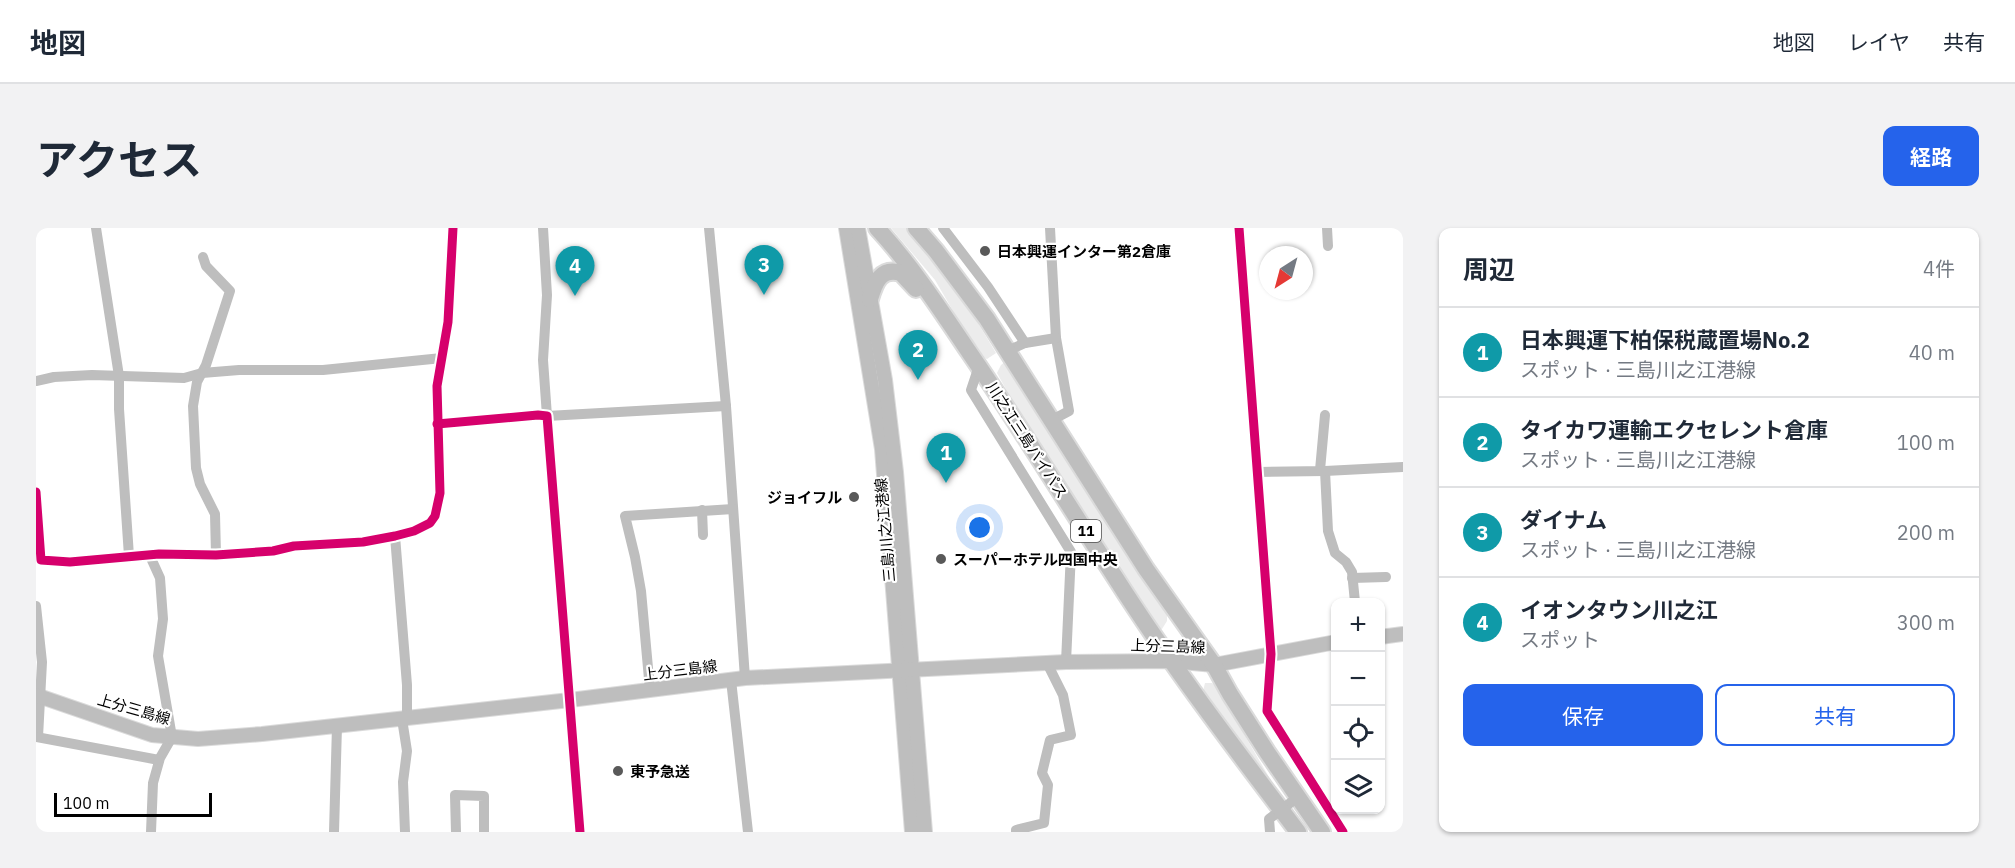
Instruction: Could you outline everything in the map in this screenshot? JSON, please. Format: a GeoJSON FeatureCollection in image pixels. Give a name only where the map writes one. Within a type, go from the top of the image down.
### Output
{"type":"FeatureCollection","features":[{"type":"Feature","properties":{"kind":"highway","name":"川之江三島バイパス"},"geometry":{"type":"LineString","coordinates":[[877,228],[903,258],[979,366],[1115,578],[1172,661],[1298,832]]}},
{"type":"Feature","properties":{"kind":"highway","name":"川之江三島バイパス"},"geometry":{"type":"LineString","coordinates":[[916,228],[974,302],[1007,351],[1146,569],[1214,665],[1230,694],[1322,832]]}},
{"type":"Feature","properties":{"kind":"highway"},"geometry":{"type":"LineString","coordinates":[[870,299],[875,282],[881,275],[894,271],[901,273],[979,366]]}},
{"type":"Feature","properties":{"kind":"main road","name":"三島川之江港線"},"geometry":{"type":"LineString","coordinates":[[846,228],[882,449],[925,832]]}},
{"type":"Feature","properties":{"kind":"main road","name":"三島川之江港線"},"geometry":{"type":"LineString","coordinates":[[858,228],[885,380],[896,472],[907,669],[912,832]]}},
{"type":"Feature","properties":{"kind":"main road"},"geometry":{"type":"LineString","coordinates":[[1385,636],[1403,634]]}},
{"type":"Feature","properties":{"kind":"main road","name":"上分三島線"},"geometry":{"type":"LineString","coordinates":[[38,696],[143,732],[198,739],[337,726],[738,679],[1066,662],[1172,661],[1214,665],[1331,643]]}},
{"type":"Feature","properties":{"kind":"street"},"geometry":{"type":"LineString","coordinates":[[96,228],[119,376],[119,409],[129,556]]}},
{"type":"Feature","properties":{"kind":"street"},"geometry":{"type":"LineString","coordinates":[[36,492],[39,560],[70,562],[159,554],[216,555],[273,551],[294,546],[363,542],[395,536],[424,527],[435,516],[440,492],[437,386],[447,322],[453,228]]}},
{"type":"Feature","properties":{"kind":"street"},"geometry":{"type":"LineString","coordinates":[[543,228],[547,295],[543,360],[580,832]]}},
{"type":"Feature","properties":{"kind":"street"},"geometry":{"type":"LineString","coordinates":[[709,228],[733,509],[738,679],[748,832]]}},
{"type":"Feature","properties":{"kind":"street"},"geometry":{"type":"LineString","coordinates":[[943,228],[988,287],[1025,343]]}},
{"type":"Feature","properties":{"kind":"street"},"geometry":{"type":"LineString","coordinates":[[1050,228],[1056,338],[1069,411],[1052,420]]}},
{"type":"Feature","properties":{"kind":"street"},"geometry":{"type":"LineString","coordinates":[[1239,228],[1271,654],[1267,711],[1343,832]]}},
{"type":"Feature","properties":{"kind":"street"},"geometry":{"type":"LineString","coordinates":[[1327,228],[1328,246]]}},
{"type":"Feature","properties":{"kind":"street"},"geometry":{"type":"LineString","coordinates":[[202,257],[206,266],[230,291],[202,374],[197,382],[193,406],[195,462],[200,484],[215,514],[216,555]]}},
{"type":"Feature","properties":{"kind":"street"},"geometry":{"type":"LineString","coordinates":[[1007,351],[1025,343],[1056,338]]}},
{"type":"Feature","properties":{"kind":"street"},"geometry":{"type":"LineString","coordinates":[[36,381],[54,377],[184,378],[239,370],[323,370],[442,358]]}},
{"type":"Feature","properties":{"kind":"street"},"geometry":{"type":"LineString","coordinates":[[979,366],[970,390],[1071,552],[1066,662]]}},
{"type":"Feature","properties":{"kind":"street"},"geometry":{"type":"LineString","coordinates":[[437,424],[538,415],[726,406]]}},
{"type":"Feature","properties":{"kind":"street"},"geometry":{"type":"LineString","coordinates":[[1324,415],[1322,470],[1328,531],[1335,553],[1346,562],[1352,578],[1354,598]]}},
{"type":"Feature","properties":{"kind":"street"},"geometry":{"type":"LineString","coordinates":[[1257,472],[1403,467]]}},
{"type":"Feature","properties":{"kind":"street"},"geometry":{"type":"LineString","coordinates":[[650,690],[641,591],[625,516],[733,509]]}},
{"type":"Feature","properties":{"kind":"street"},"geometry":{"type":"LineString","coordinates":[[702,510],[703,535]]}},
{"type":"Feature","properties":{"kind":"street"},"geometry":{"type":"LineString","coordinates":[[395,536],[407,685],[405,718],[407,751],[403,782],[405,832]]}},
{"type":"Feature","properties":{"kind":"street"},"geometry":{"type":"LineString","coordinates":[[150,556],[160,578],[163,619],[158,656],[172,737],[159,760],[153,783],[151,832]]}},
{"type":"Feature","properties":{"kind":"street"},"geometry":{"type":"LineString","coordinates":[[1352,578],[1386,577]]}},
{"type":"Feature","properties":{"kind":"street"},"geometry":{"type":"LineString","coordinates":[[36,606],[41,642],[37,737],[159,760]]}},
{"type":"Feature","properties":{"kind":"street"},"geometry":{"type":"LineString","coordinates":[[1016,832],[1016,830],[1044,823],[1048,785],[1042,773],[1050,740],[1071,735],[1063,694],[1048,664]]}},
{"type":"Feature","properties":{"kind":"street"},"geometry":{"type":"LineString","coordinates":[[334,832],[337,726]]}},
{"type":"Feature","properties":{"kind":"street"},"geometry":{"type":"LineString","coordinates":[[456,832],[455,795],[484,796],[484,832]]}},
{"type":"Feature","properties":{"kind":"street"},"geometry":{"type":"LineString","coordinates":[[1270,832],[1269,819],[1298,797]]}},
{"type":"Feature","properties":{"kind":"shaded area"},"geometry":{"type":"Polygon","coordinates":[[[891,228],[906,228],[940,267],[964,300],[996,353],[985,358],[935,280],[891,228]]]}},
{"type":"Feature","properties":{"kind":"shaded area"},"geometry":{"type":"Polygon","coordinates":[[[1006,361],[1167,615],[1167,621],[1162,629],[1157,629],[1088,524],[1007,391],[997,373],[1006,361]]]}},
{"type":"Feature","properties":{"kind":"shaded area"},"geometry":{"type":"Polygon","coordinates":[[[1205,683],[1212,683],[1216,686],[1280,796],[1277,796],[1203,691],[1205,683]]]}},
{"type":"Feature","properties":{"kind":"cycle path"},"geometry":{"type":"LineString","coordinates":[[36,492],[41,560],[70,562],[159,554],[216,555],[273,551],[294,546],[363,542],[414,531],[430,523],[435,516],[440,493],[437,386],[448,322],[453,228]]}},
{"type":"Feature","properties":{"kind":"cycle path"},"geometry":{"type":"LineString","coordinates":[[1239,228],[1271,654],[1267,711],[1343,832]]}},
{"type":"Feature","properties":{"kind":"cycle path"},"geometry":{"type":"LineString","coordinates":[[437,424],[547,416],[580,832]]}},
{"type":"Feature","properties":{"kind":"place","name":"日本興運インター第2倉庫"},"geometry":{"type":"Point","coordinates":[985,251]}},
{"type":"Feature","properties":{"kind":"place","name":"ダイナム"},"geometry":{"type":"Point","coordinates":[764,295]}},
{"type":"Feature","properties":{"kind":"place","name":"イオンタウン川之江"},"geometry":{"type":"Point","coordinates":[575,296]}},
{"type":"Feature","properties":{"kind":"place","name":"タイカワ運輸エクセレント倉庫"},"geometry":{"type":"Point","coordinates":[918,380]}},
{"type":"Feature","properties":{"kind":"place","name":"日本興運下柏保税蔵置場No.2"},"geometry":{"type":"Point","coordinates":[946,483]}},
{"type":"Feature","properties":{"kind":"place","name":"ジョイフル"},"geometry":{"type":"Point","coordinates":[854,497]}},
{"type":"Feature","properties":{"kind":"place","name":"スーパーホテル四国中央"},"geometry":{"type":"Point","coordinates":[941,559]}},
{"type":"Feature","properties":{"kind":"place","name":"東予急送"},"geometry":{"type":"Point","coordinates":[618,771]}}]}
